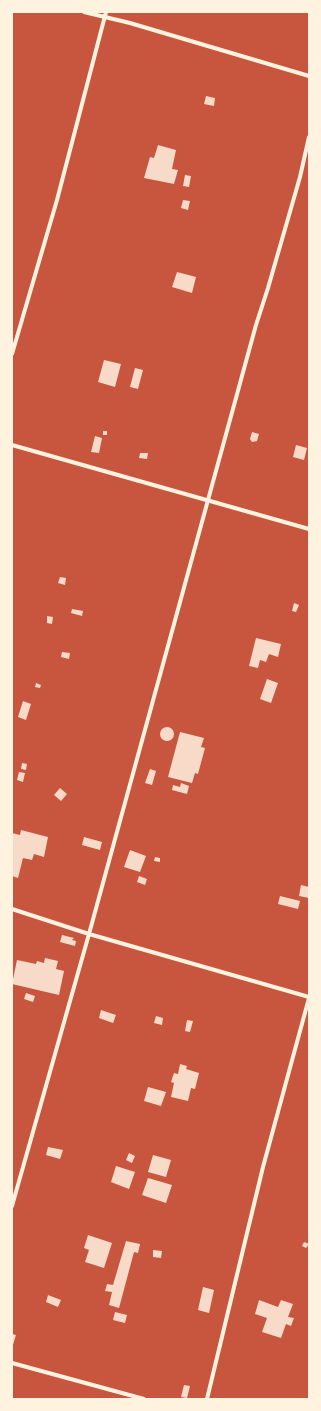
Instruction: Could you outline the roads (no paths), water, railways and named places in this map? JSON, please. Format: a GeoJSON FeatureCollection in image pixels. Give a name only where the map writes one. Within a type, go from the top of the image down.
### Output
{"type":"FeatureCollection","features":[{"type":"Feature","properties":{"kind":"street"},"geometry":{"type":"LineString","coordinates":[[84,12],[309,76]]}},
{"type":"Feature","properties":{"kind":"street"},"geometry":{"type":"LineString","coordinates":[[12,354],[32,289],[106,12]]}},
{"type":"Feature","properties":{"kind":"street"},"geometry":{"type":"LineString","coordinates":[[12,1206],[209,501],[256,325],[300,177],[309,137]]}},
{"type":"Feature","properties":{"kind":"street"},"geometry":{"type":"LineString","coordinates":[[12,445],[309,529]]}},
{"type":"Feature","properties":{"kind":"street"},"geometry":{"type":"LineString","coordinates":[[12,909],[89,934],[309,998],[264,1167],[207,1399]]}},
{"type":"Feature","properties":{"kind":"street"},"geometry":{"type":"LineString","coordinates":[[12,1363],[144,1399]]}}]}
